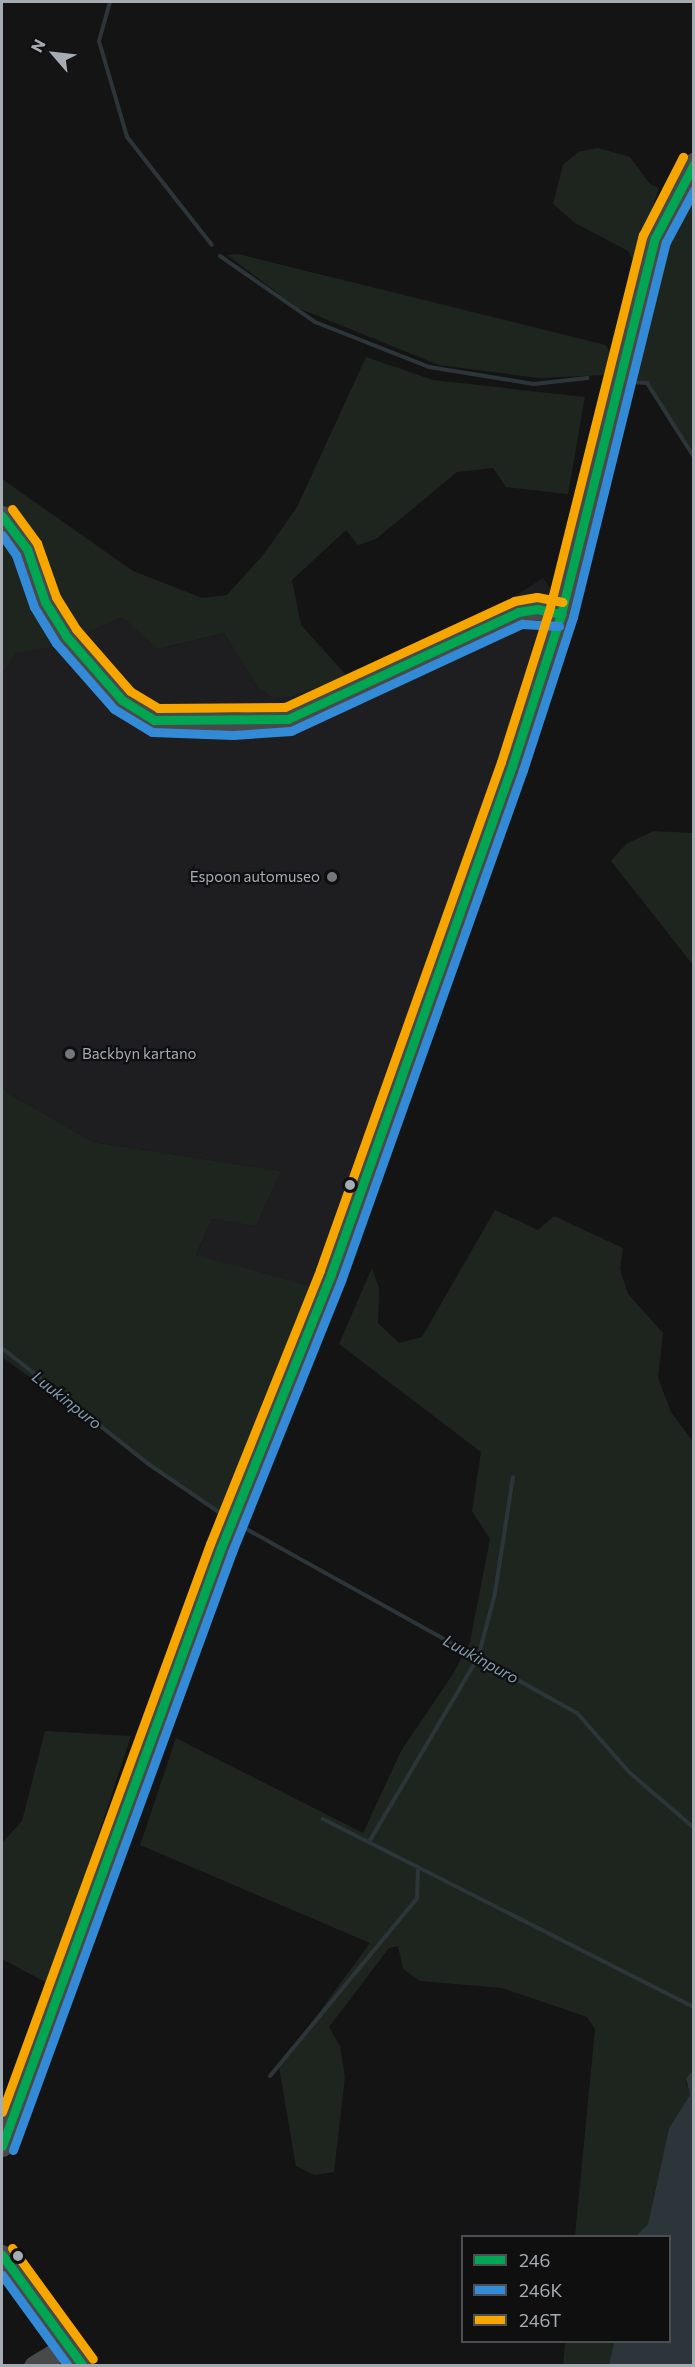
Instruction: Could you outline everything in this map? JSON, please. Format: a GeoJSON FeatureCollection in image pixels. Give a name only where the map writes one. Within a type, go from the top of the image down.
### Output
{"type":"FeatureCollection","features":[{"type":"Feature","properties":{"kind":"main road"},"geometry":{"type":"LineString","coordinates":[[2,2146],[221,1548],[334,1263],[561,614],[655,238],[693,163]]}},
{"type":"Feature","properties":{"kind":"main road"},"geometry":{"type":"LineString","coordinates":[[2,516],[27,549],[45,602],[66,636],[122,700],[154,720],[233,723],[288,719],[518,612],[537,609],[561,614]]}},
{"type":"Feature","properties":{"kind":"main road"},"geometry":{"type":"LineString","coordinates":[[2,2255],[83,2366]]}},
{"type":"Feature","properties":{"kind":"main road"},"geometry":{"type":"LineString","coordinates":[[34,2366],[67,2346]]}},
{"type":"Feature","properties":{"kind":"shaded area"},"geometry":{"type":"Polygon","coordinates":[[[598,148],[630,157],[650,184],[659,188],[634,262],[628,251],[575,223],[553,204],[563,165],[578,152],[598,148]]]}},
{"type":"Feature","properties":{"kind":"shaded area"},"geometry":{"type":"Polygon","coordinates":[[[693,191],[693,457],[647,383],[629,382],[668,241],[693,191]]]}},
{"type":"Feature","properties":{"kind":"shaded area"},"geometry":{"type":"Polygon","coordinates":[[[238,254],[606,345],[611,354],[606,375],[538,378],[439,365],[298,308],[227,255],[238,254]]]}},
{"type":"Feature","properties":{"kind":"shaded area"},"geometry":{"type":"Polygon","coordinates":[[[366,357],[433,380],[585,397],[568,494],[506,487],[493,468],[457,472],[376,539],[358,545],[346,530],[292,580],[301,625],[347,676],[291,697],[274,698],[257,686],[224,633],[158,649],[122,617],[59,646],[16,653],[2,674],[2,479],[133,571],[202,598],[227,595],[264,554],[297,507],[366,357]]]}},
{"type":"Feature","properties":{"kind":"shaded area"},"geometry":{"type":"Polygon","coordinates":[[[543,578],[556,598],[318,1288],[196,1256],[212,1219],[256,1226],[281,1171],[93,1142],[6,1092],[2,1083],[2,674],[16,652],[59,646],[122,617],[159,649],[224,633],[257,686],[291,697],[347,676],[509,600],[543,578]]]}},
{"type":"Feature","properties":{"kind":"shaded area"},"geometry":{"type":"Polygon","coordinates":[[[654,831],[693,833],[693,965],[611,861],[626,844],[654,831]]]}},
{"type":"Feature","properties":{"kind":"shaded area"},"geometry":{"type":"Polygon","coordinates":[[[2,1083],[6,1092],[93,1142],[281,1171],[256,1226],[212,1219],[196,1255],[318,1288],[223,1518],[2,1357],[2,1083]]]}},
{"type":"Feature","properties":{"kind":"shaded area"},"geometry":{"type":"Polygon","coordinates":[[[495,1210],[538,1230],[554,1216],[623,1248],[620,1269],[628,1294],[663,1333],[658,1378],[671,1412],[694,1443],[693,2071],[686,2082],[690,2095],[669,2128],[648,2224],[637,2235],[575,2235],[595,2029],[587,2017],[502,1988],[420,1981],[403,1969],[398,1946],[389,1948],[329,2027],[340,2046],[345,2077],[334,2172],[314,2175],[296,2166],[279,2067],[370,1943],[140,1845],[176,1738],[363,1833],[401,1751],[453,1674],[470,1642],[490,1539],[472,1511],[481,1452],[339,1344],[372,1268],[379,1288],[378,1323],[399,1343],[422,1337],[495,1210]]]}},
{"type":"Feature","properties":{"kind":"shaded area"},"geometry":{"type":"Polygon","coordinates":[[[45,1731],[131,1736],[49,1984],[2,1959],[2,1843],[22,1821],[45,1731]]]}},
{"type":"Feature","properties":{"kind":"shaded area"},"geometry":{"type":"Polygon","coordinates":[[[693,2071],[693,2365],[609,2365],[614,2343],[671,2343],[671,2235],[637,2235],[648,2224],[669,2128],[690,2095],[686,2078],[693,2071]]]}},
{"type":"Feature","properties":{"kind":"shaded area"},"geometry":{"type":"Polygon","coordinates":[[[565,2343],[614,2343],[609,2365],[563,2366],[565,2343]]]}},
{"type":"Feature","properties":{"kind":"waterway"},"geometry":{"type":"LineString","coordinates":[[110,2],[99,41],[127,137],[212,245]]}},
{"type":"Feature","properties":{"kind":"waterway"},"geometry":{"type":"LineString","coordinates":[[220,256],[315,322],[429,367],[534,384],[588,378]]}},
{"type":"Feature","properties":{"kind":"waterway"},"geometry":{"type":"LineString","coordinates":[[629,382],[647,383],[694,457]]}},
{"type":"Feature","properties":{"kind":"waterway","name":"Luukinpuro"},"geometry":{"type":"LineString","coordinates":[[2,1348],[147,1463],[220,1513]]}},
{"type":"Feature","properties":{"kind":"waterway"},"geometry":{"type":"LineString","coordinates":[[369,1842],[478,1658],[495,1593],[513,1477]]}},
{"type":"Feature","properties":{"kind":"waterway","name":"Luukinpuro"},"geometry":{"type":"LineString","coordinates":[[241,1526],[577,1713],[629,1772],[694,1828]]}},
{"type":"Feature","properties":{"kind":"waterway"},"geometry":{"type":"LineString","coordinates":[[323,1819],[694,2007]]}},
{"type":"Feature","properties":{"kind":"waterway"},"geometry":{"type":"LineString","coordinates":[[270,2076],[417,1898],[418,1870]]}},
{"type":"Feature","properties":{"kind":"transit line","name":"246T"},"geometry":{"type":"LineString","coordinates":[[2,2112],[210,1544],[320,1270],[501,762],[549,611],[643,235],[683,157]]}},
{"type":"Feature","properties":{"kind":"transit line","name":"246"},"geometry":{"type":"LineString","coordinates":[[2,2146],[221,1548],[331,1274],[512,766],[561,614],[655,238],[694,164]]}},
{"type":"Feature","properties":{"kind":"transit line","name":"246K"},"geometry":{"type":"LineString","coordinates":[[13,2150],[232,1552],[342,1278],[523,770],[573,617],[666,242],[694,190]]}},
{"type":"Feature","properties":{"kind":"transit line","name":"246T"},"geometry":{"type":"LineString","coordinates":[[12,509],[37,543],[56,597],[76,629],[130,691],[158,708],[285,707],[514,601],[537,597],[563,602]]}},
{"type":"Feature","properties":{"kind":"transit line","name":"246"},"geometry":{"type":"LineString","coordinates":[[2,516],[27,549],[45,602],[66,636],[122,700],[154,720],[288,719],[518,612],[537,609],[561,614]]}},
{"type":"Feature","properties":{"kind":"transit line","name":"246K"},"geometry":{"type":"LineString","coordinates":[[2,535],[16,555],[34,607],[56,643],[114,709],[152,732],[233,735],[291,731],[522,624],[559,626]]}},
{"type":"Feature","properties":{"kind":"transit line","name":"246T"},"geometry":{"type":"LineString","coordinates":[[12,2248],[93,2359]]}},
{"type":"Feature","properties":{"kind":"transit line","name":"246"},"geometry":{"type":"LineString","coordinates":[[2,2255],[83,2366]]}},
{"type":"Feature","properties":{"kind":"transit line","name":"246K"},"geometry":{"type":"LineString","coordinates":[[2,2275],[68,2366]]}},
{"type":"Feature","properties":{"kind":"place","name":"Espoon automuseo"},"geometry":{"type":"Point","coordinates":[332,877]}},
{"type":"Feature","properties":{"kind":"place","name":"Backbyn kartano"},"geometry":{"type":"Point","coordinates":[70,1054]}}]}
